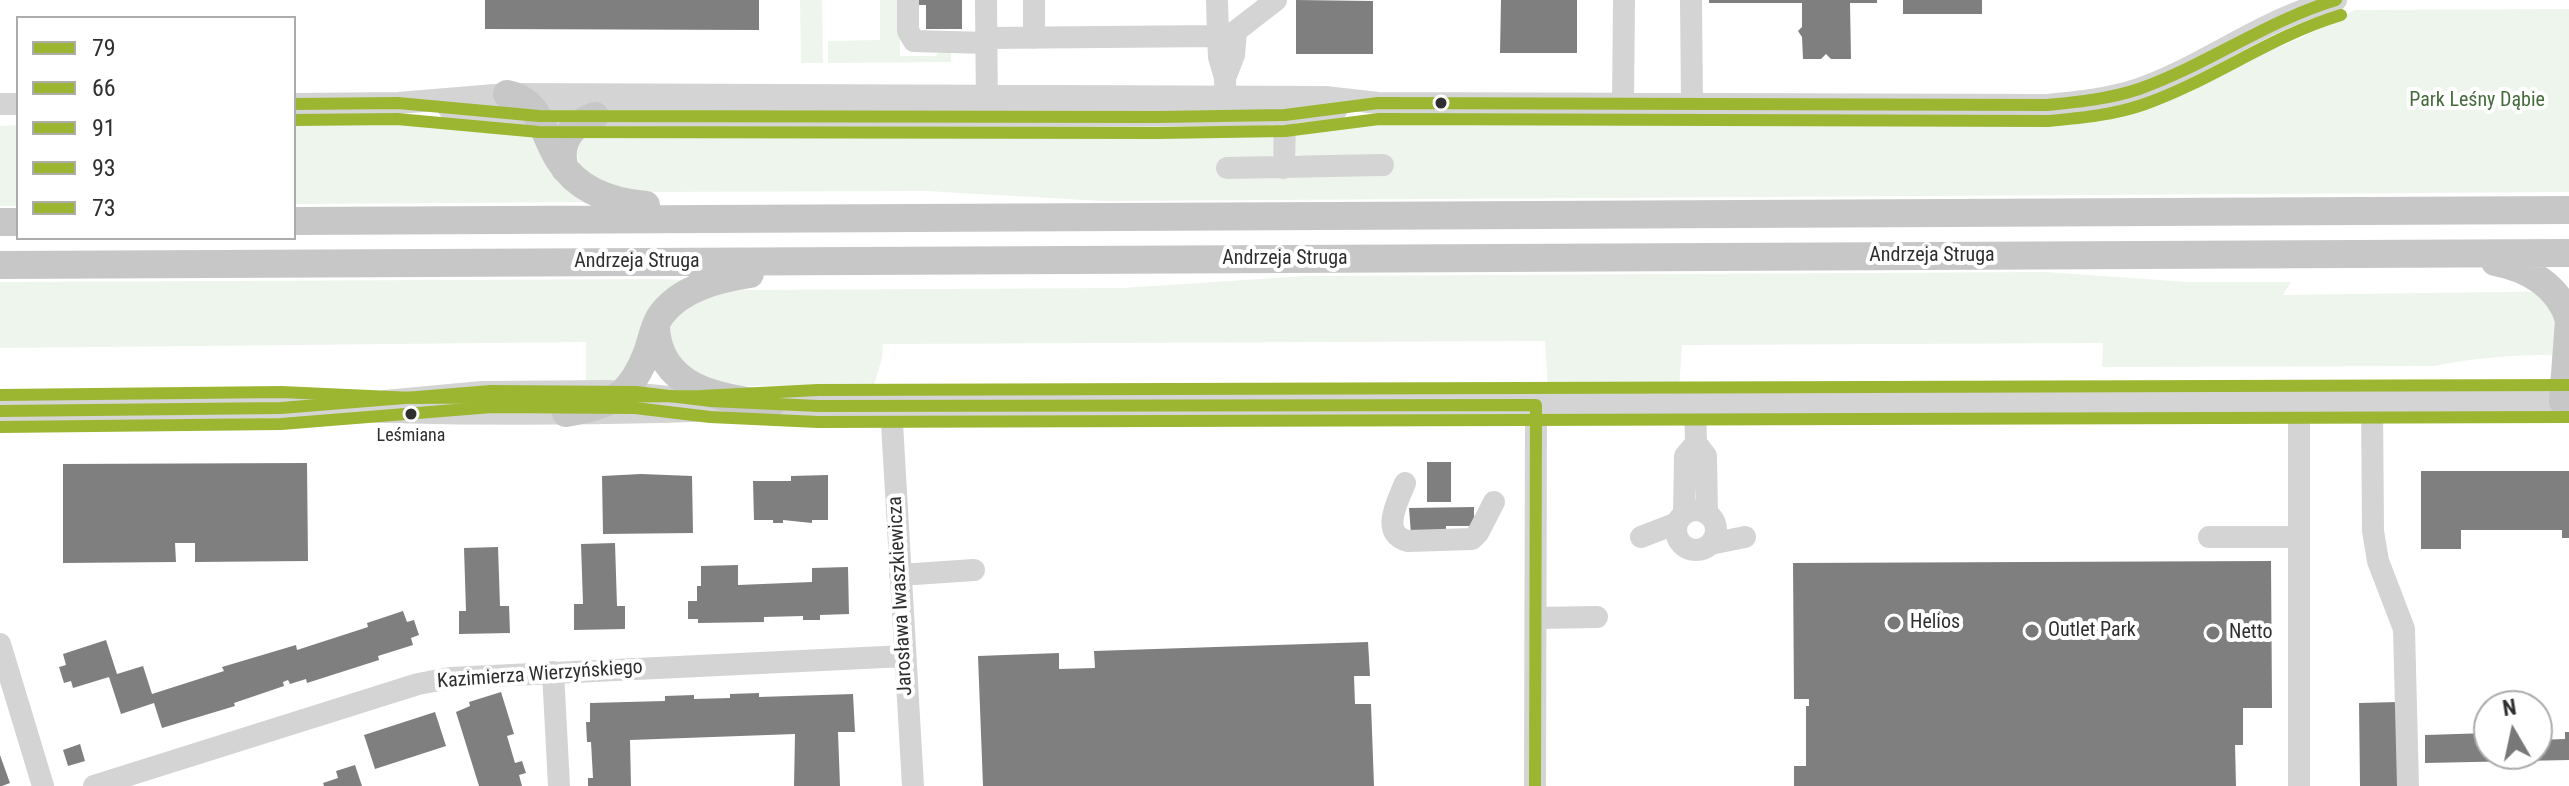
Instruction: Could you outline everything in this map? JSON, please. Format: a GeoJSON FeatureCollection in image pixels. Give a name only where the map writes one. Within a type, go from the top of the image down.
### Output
{"type":"FeatureCollection","features":[{"type":"Feature","properties":{"kind":"main road"},"geometry":{"type":"LineString","coordinates":[[507,94],[528,103],[539,116],[566,170],[589,190],[612,200],[628,204],[874,218]]}},
{"type":"Feature","properties":{"kind":"main road"},"geometry":{"type":"LineString","coordinates":[[566,170],[562,149],[567,136],[579,123],[595,116]]}},
{"type":"Feature","properties":{"kind":"main road"},"geometry":{"type":"LineString","coordinates":[[296,221],[2569,210]]}},
{"type":"Feature","properties":{"kind":"main road","name":"Andrzeja Struga"},"geometry":{"type":"LineString","coordinates":[[0,265],[2569,253]]}},
{"type":"Feature","properties":{"kind":"main road"},"geometry":{"type":"LineString","coordinates":[[2403,254],[2475,259],[2515,267],[2552,289],[2563,304],[2569,320],[2566,401]]}},
{"type":"Feature","properties":{"kind":"main road"},"geometry":{"type":"LineString","coordinates":[[566,413],[602,405],[626,391],[645,357],[662,314],[682,296],[701,286],[766,272],[914,261]]}},
{"type":"Feature","properties":{"kind":"main road"},"geometry":{"type":"LineString","coordinates":[[656,325],[658,343],[666,359],[690,385],[723,398],[771,404]]}},
{"type":"Feature","properties":{"kind":"street"},"geometry":{"type":"LineString","coordinates":[[908,0],[908,31],[914,41],[1218,36]]}},
{"type":"Feature","properties":{"kind":"street"},"geometry":{"type":"LineString","coordinates":[[986,0],[987,96]]}},
{"type":"Feature","properties":{"kind":"street"},"geometry":{"type":"LineString","coordinates":[[1034,0],[1034,38]]}},
{"type":"Feature","properties":{"kind":"street"},"geometry":{"type":"LineString","coordinates":[[1225,97],[1219,57],[1218,6],[1238,0]]}},
{"type":"Feature","properties":{"kind":"street"},"geometry":{"type":"LineString","coordinates":[[1225,97],[1236,31],[1276,0]]}},
{"type":"Feature","properties":{"kind":"street"},"geometry":{"type":"LineString","coordinates":[[1623,103],[1624,0]]}},
{"type":"Feature","properties":{"kind":"street"},"geometry":{"type":"LineString","coordinates":[[1691,0],[1692,104]]}},
{"type":"Feature","properties":{"kind":"street"},"geometry":{"type":"LineString","coordinates":[[296,104],[398,103],[507,94],[1325,97],[1378,103],[2022,105],[2096,99],[2156,82],[2287,17],[2336,0]]}},
{"type":"Feature","properties":{"kind":"street"},"geometry":{"type":"LineString","coordinates":[[398,103],[539,116],[595,116],[987,96]]}},
{"type":"Feature","properties":{"kind":"street"},"geometry":{"type":"LineString","coordinates":[[1225,97],[1285,115],[1378,103]]}},
{"type":"Feature","properties":{"kind":"street"},"geometry":{"type":"LineString","coordinates":[[1284,168],[1285,115]]}},
{"type":"Feature","properties":{"kind":"street"},"geometry":{"type":"LineString","coordinates":[[1227,168],[1383,165]]}},
{"type":"Feature","properties":{"kind":"street"},"geometry":{"type":"LineString","coordinates":[[281,408],[473,392],[626,391],[711,401],[818,406],[2566,401]]}},
{"type":"Feature","properties":{"kind":"street"},"geometry":{"type":"LineString","coordinates":[[2299,401],[2299,786]]}},
{"type":"Feature","properties":{"kind":"street"},"geometry":{"type":"LineString","coordinates":[[2372,401],[2373,531],[2378,561],[2404,629],[2408,786]]}},
{"type":"Feature","properties":{"kind":"street"},"geometry":{"type":"LineString","coordinates":[[1695,404],[1696,443],[1685,456],[1695,527]]}},
{"type":"Feature","properties":{"kind":"street"},"geometry":{"type":"LineString","coordinates":[[1535,786],[1536,405]]}},
{"type":"Feature","properties":{"kind":"street"},"geometry":{"type":"LineString","coordinates":[[0,411],[281,408],[414,414],[701,412],[818,406]]}},
{"type":"Feature","properties":{"kind":"street","name":"Jarosława Iwaszkiewicza"},"geometry":{"type":"LineString","coordinates":[[891,406],[913,786]]}},
{"type":"Feature","properties":{"kind":"street"},"geometry":{"type":"LineString","coordinates":[[1405,483],[1392,521],[1394,533],[1408,541],[1472,539],[1494,502]]}},
{"type":"Feature","properties":{"kind":"street"},"geometry":{"type":"LineString","coordinates":[[2209,537],[2297,537]]}},
{"type":"Feature","properties":{"kind":"street"},"geometry":{"type":"LineString","coordinates":[[900,575],[974,570]]}},
{"type":"Feature","properties":{"kind":"street"},"geometry":{"type":"LineString","coordinates":[[1536,618],[1597,617]]}},
{"type":"Feature","properties":{"kind":"street"},"geometry":{"type":"LineString","coordinates":[[0,644],[43,786]]}},
{"type":"Feature","properties":{"kind":"street","name":"Kazimierza Wierzyńskiego"},"geometry":{"type":"LineString","coordinates":[[94,786],[418,684],[450,678],[905,656]]}},
{"type":"Feature","properties":{"kind":"street"},"geometry":{"type":"LineString","coordinates":[[553,672],[559,786]]}},
{"type":"Feature","properties":{"kind":"green space"},"geometry":{"type":"Polygon","coordinates":[[[800,0],[822,0],[823,63],[801,63],[800,0]]]}},
{"type":"Feature","properties":{"kind":"green space"},"geometry":{"type":"Polygon","coordinates":[[[880,0],[900,0],[900,56],[936,56],[939,49],[951,49],[951,62],[828,63],[828,41],[880,40],[880,0]]]}},
{"type":"Feature","properties":{"kind":"green space","name":"Park Leśny Dąbie"},"geometry":{"type":"Polygon","coordinates":[[[2569,9],[2569,192],[1103,201],[926,191],[634,192],[584,175],[577,154],[578,146],[587,134],[615,122],[1274,122],[1275,154],[1227,177],[1383,176],[1295,154],[1294,120],[1444,116],[1445,121],[1567,122],[1568,117],[1594,117],[1611,125],[1934,127],[1966,116],[2012,118],[2087,114],[2149,99],[2303,37],[2355,10],[2569,9]]]}},
{"type":"Feature","properties":{"kind":"green space"},"geometry":{"type":"Polygon","coordinates":[[[531,122],[584,202],[296,204],[296,124],[531,122]]]}},
{"type":"Feature","properties":{"kind":"green space"},"geometry":{"type":"Polygon","coordinates":[[[16,125],[16,206],[0,206],[0,126],[16,125]]]}},
{"type":"Feature","properties":{"kind":"green space"},"geometry":{"type":"Polygon","coordinates":[[[2046,272],[2187,282],[2291,282],[2283,295],[2569,291],[2569,355],[2501,357],[2434,366],[2102,367],[2103,343],[1682,345],[1679,390],[1548,389],[1545,341],[883,344],[874,385],[721,386],[685,369],[673,353],[670,322],[684,306],[724,291],[745,290],[1123,288],[1306,276],[2046,272]]]}},
{"type":"Feature","properties":{"kind":"green space"},"geometry":{"type":"Polygon","coordinates":[[[683,280],[619,382],[586,383],[586,342],[0,348],[0,282],[683,280]]]}},
{"type":"Feature","properties":{"kind":"building"},"geometry":{"type":"Polygon","coordinates":[[[485,0],[759,0],[759,30],[485,29],[485,0]]]}},
{"type":"Feature","properties":{"kind":"building"},"geometry":{"type":"Polygon","coordinates":[[[918,0],[962,0],[962,29],[926,29],[926,5],[918,5],[918,0]]]}},
{"type":"Feature","properties":{"kind":"building"},"geometry":{"type":"Polygon","coordinates":[[[1296,0],[1373,1],[1373,54],[1296,54],[1296,0]]]}},
{"type":"Feature","properties":{"kind":"building"},"geometry":{"type":"Polygon","coordinates":[[[1501,0],[1577,0],[1577,53],[1500,53],[1501,0]]]}},
{"type":"Feature","properties":{"kind":"building"},"geometry":{"type":"Polygon","coordinates":[[[1709,0],[1877,0],[1877,3],[1850,3],[1851,59],[1831,59],[1826,54],[1821,59],[1803,59],[1802,37],[1798,31],[1802,27],[1802,3],[1709,3],[1709,0]]]}},
{"type":"Feature","properties":{"kind":"building"},"geometry":{"type":"Polygon","coordinates":[[[1903,0],[1982,0],[1982,14],[1903,14],[1903,0]]]}},
{"type":"Feature","properties":{"kind":"building"},"geometry":{"type":"Polygon","coordinates":[[[1427,462],[1451,462],[1451,502],[1427,502],[1427,462]]]}},
{"type":"Feature","properties":{"kind":"building"},"geometry":{"type":"Polygon","coordinates":[[[307,463],[308,561],[195,562],[195,543],[175,543],[176,562],[63,563],[63,464],[307,463]]]}},
{"type":"Feature","properties":{"kind":"building"},"geometry":{"type":"Polygon","coordinates":[[[2421,471],[2569,471],[2569,538],[2562,538],[2562,530],[2461,530],[2461,549],[2421,549],[2421,471]]]}},
{"type":"Feature","properties":{"kind":"building"},"geometry":{"type":"Polygon","coordinates":[[[828,475],[828,520],[812,520],[812,523],[783,520],[783,523],[773,523],[773,520],[754,520],[753,481],[791,481],[791,476],[828,475]]]}},
{"type":"Feature","properties":{"kind":"building"},"geometry":{"type":"Polygon","coordinates":[[[602,476],[692,476],[693,533],[603,534],[602,476]]]}},
{"type":"Feature","properties":{"kind":"building"},"geometry":{"type":"Polygon","coordinates":[[[1474,507],[1474,526],[1446,526],[1446,533],[1411,534],[1409,508],[1474,507]]]}},
{"type":"Feature","properties":{"kind":"building"},"geometry":{"type":"Polygon","coordinates":[[[615,543],[617,606],[625,606],[625,629],[574,630],[574,604],[583,604],[581,544],[615,543]]]}},
{"type":"Feature","properties":{"kind":"building"},"geometry":{"type":"Polygon","coordinates":[[[498,547],[500,606],[509,606],[510,633],[459,634],[459,611],[466,611],[464,548],[498,547]]]}},
{"type":"Feature","properties":{"kind":"building","name":"Outlet Park"},"geometry":{"type":"Polygon","coordinates":[[[2271,561],[2272,708],[2243,708],[2243,745],[2235,745],[2236,786],[1794,786],[1794,766],[1806,766],[1806,706],[1809,706],[1809,699],[1794,699],[1793,563],[2271,561]]]}},
{"type":"Feature","properties":{"kind":"building"},"geometry":{"type":"Polygon","coordinates":[[[738,565],[738,585],[812,582],[812,568],[848,567],[849,614],[820,615],[820,620],[803,620],[803,616],[764,617],[764,622],[698,623],[698,619],[688,619],[688,601],[697,601],[697,586],[701,586],[701,566],[738,565]]]}},
{"type":"Feature","properties":{"kind":"building"},"geometry":{"type":"Polygon","coordinates":[[[403,611],[407,622],[414,620],[419,635],[411,638],[413,645],[378,656],[379,660],[307,683],[306,679],[290,684],[288,680],[283,682],[284,686],[234,703],[235,706],[162,728],[154,703],[121,714],[109,677],[73,688],[71,681],[64,683],[59,667],[66,665],[63,654],[106,640],[117,674],[143,666],[152,694],[224,671],[222,667],[296,645],[297,650],[368,627],[367,623],[403,611]]]}},
{"type":"Feature","properties":{"kind":"building"},"geometry":{"type":"Polygon","coordinates":[[[1368,642],[1370,676],[1354,676],[1355,704],[1371,704],[1374,786],[983,786],[978,656],[1059,653],[1059,669],[1095,668],[1094,651],[1368,642]]]}},
{"type":"Feature","properties":{"kind":"building"},"geometry":{"type":"Polygon","coordinates":[[[501,692],[514,734],[507,736],[515,763],[522,761],[526,773],[519,775],[522,786],[479,786],[456,712],[470,706],[469,702],[501,692]]]}},
{"type":"Feature","properties":{"kind":"building"},"geometry":{"type":"Polygon","coordinates":[[[759,693],[759,697],[853,694],[855,732],[838,732],[840,786],[794,786],[795,734],[630,740],[631,786],[588,786],[588,778],[593,778],[591,742],[587,742],[586,722],[590,722],[590,703],[665,701],[665,696],[730,698],[730,694],[759,693]]]}},
{"type":"Feature","properties":{"kind":"building"},"geometry":{"type":"Polygon","coordinates":[[[2398,702],[2398,786],[2360,786],[2359,703],[2398,702]]]}},
{"type":"Feature","properties":{"kind":"building"},"geometry":{"type":"Polygon","coordinates":[[[435,712],[446,746],[375,769],[364,735],[435,712]]]}},
{"type":"Feature","properties":{"kind":"building"},"geometry":{"type":"Polygon","coordinates":[[[2565,732],[2569,732],[2569,760],[2553,760],[2553,739],[2565,739],[2565,732]]]}},
{"type":"Feature","properties":{"kind":"building"},"geometry":{"type":"Polygon","coordinates":[[[2473,734],[2473,762],[2425,763],[2425,735],[2473,734]]]}},
{"type":"Feature","properties":{"kind":"building"},"geometry":{"type":"Polygon","coordinates":[[[80,744],[85,761],[68,766],[63,750],[80,744]]]}},
{"type":"Feature","properties":{"kind":"building"},"geometry":{"type":"Polygon","coordinates":[[[0,755],[10,783],[2,786],[0,786],[0,755]]]}},
{"type":"Feature","properties":{"kind":"building"},"geometry":{"type":"Polygon","coordinates":[[[355,765],[362,786],[324,786],[323,783],[338,778],[336,771],[355,765]]]}},
{"type":"Feature","properties":{"kind":"transit line","name":"79"},"geometry":{"type":"LineString","coordinates":[[296,104],[398,103],[539,116],[1158,117],[1285,115],[1378,103],[2047,105],[2105,98],[2139,89],[2189,68],[2285,19],[2336,0]]}},
{"type":"Feature","properties":{"kind":"transit line","name":"91"},"geometry":{"type":"LineString","coordinates":[[296,120],[397,119],[539,132],[1158,133],[1285,131],[1379,119],[2049,121],[2109,113],[2145,104],[2290,34],[2341,15]]}},
{"type":"Feature","properties":{"kind":"transit line","name":"73"},"geometry":{"type":"LineString","coordinates":[[0,395],[281,392],[414,398],[701,396],[818,390],[2569,385]]}},
{"type":"Feature","properties":{"kind":"transit line","name":"66"},"geometry":{"type":"LineString","coordinates":[[0,411],[281,408],[491,391],[636,392],[711,401],[818,406],[1536,405]]}},
{"type":"Feature","properties":{"kind":"transit line","name":"66"},"geometry":{"type":"LineString","coordinates":[[1535,786],[1536,405]]}},
{"type":"Feature","properties":{"kind":"transit line","name":"93"},"geometry":{"type":"LineString","coordinates":[[0,427],[281,424],[492,407],[635,408],[710,417],[818,422],[2569,417]]}},
{"type":"Feature","properties":{"kind":"place","name":"Leśmiana"},"geometry":{"type":"Point","coordinates":[411,414]}},
{"type":"Feature","properties":{"kind":"place","name":"Helios"},"geometry":{"type":"Point","coordinates":[1894,623]}},
{"type":"Feature","properties":{"kind":"place","name":"Outlet Park"},"geometry":{"type":"Point","coordinates":[2032,631]}},
{"type":"Feature","properties":{"kind":"place","name":"Netto"},"geometry":{"type":"Point","coordinates":[2213,633]}}]}
